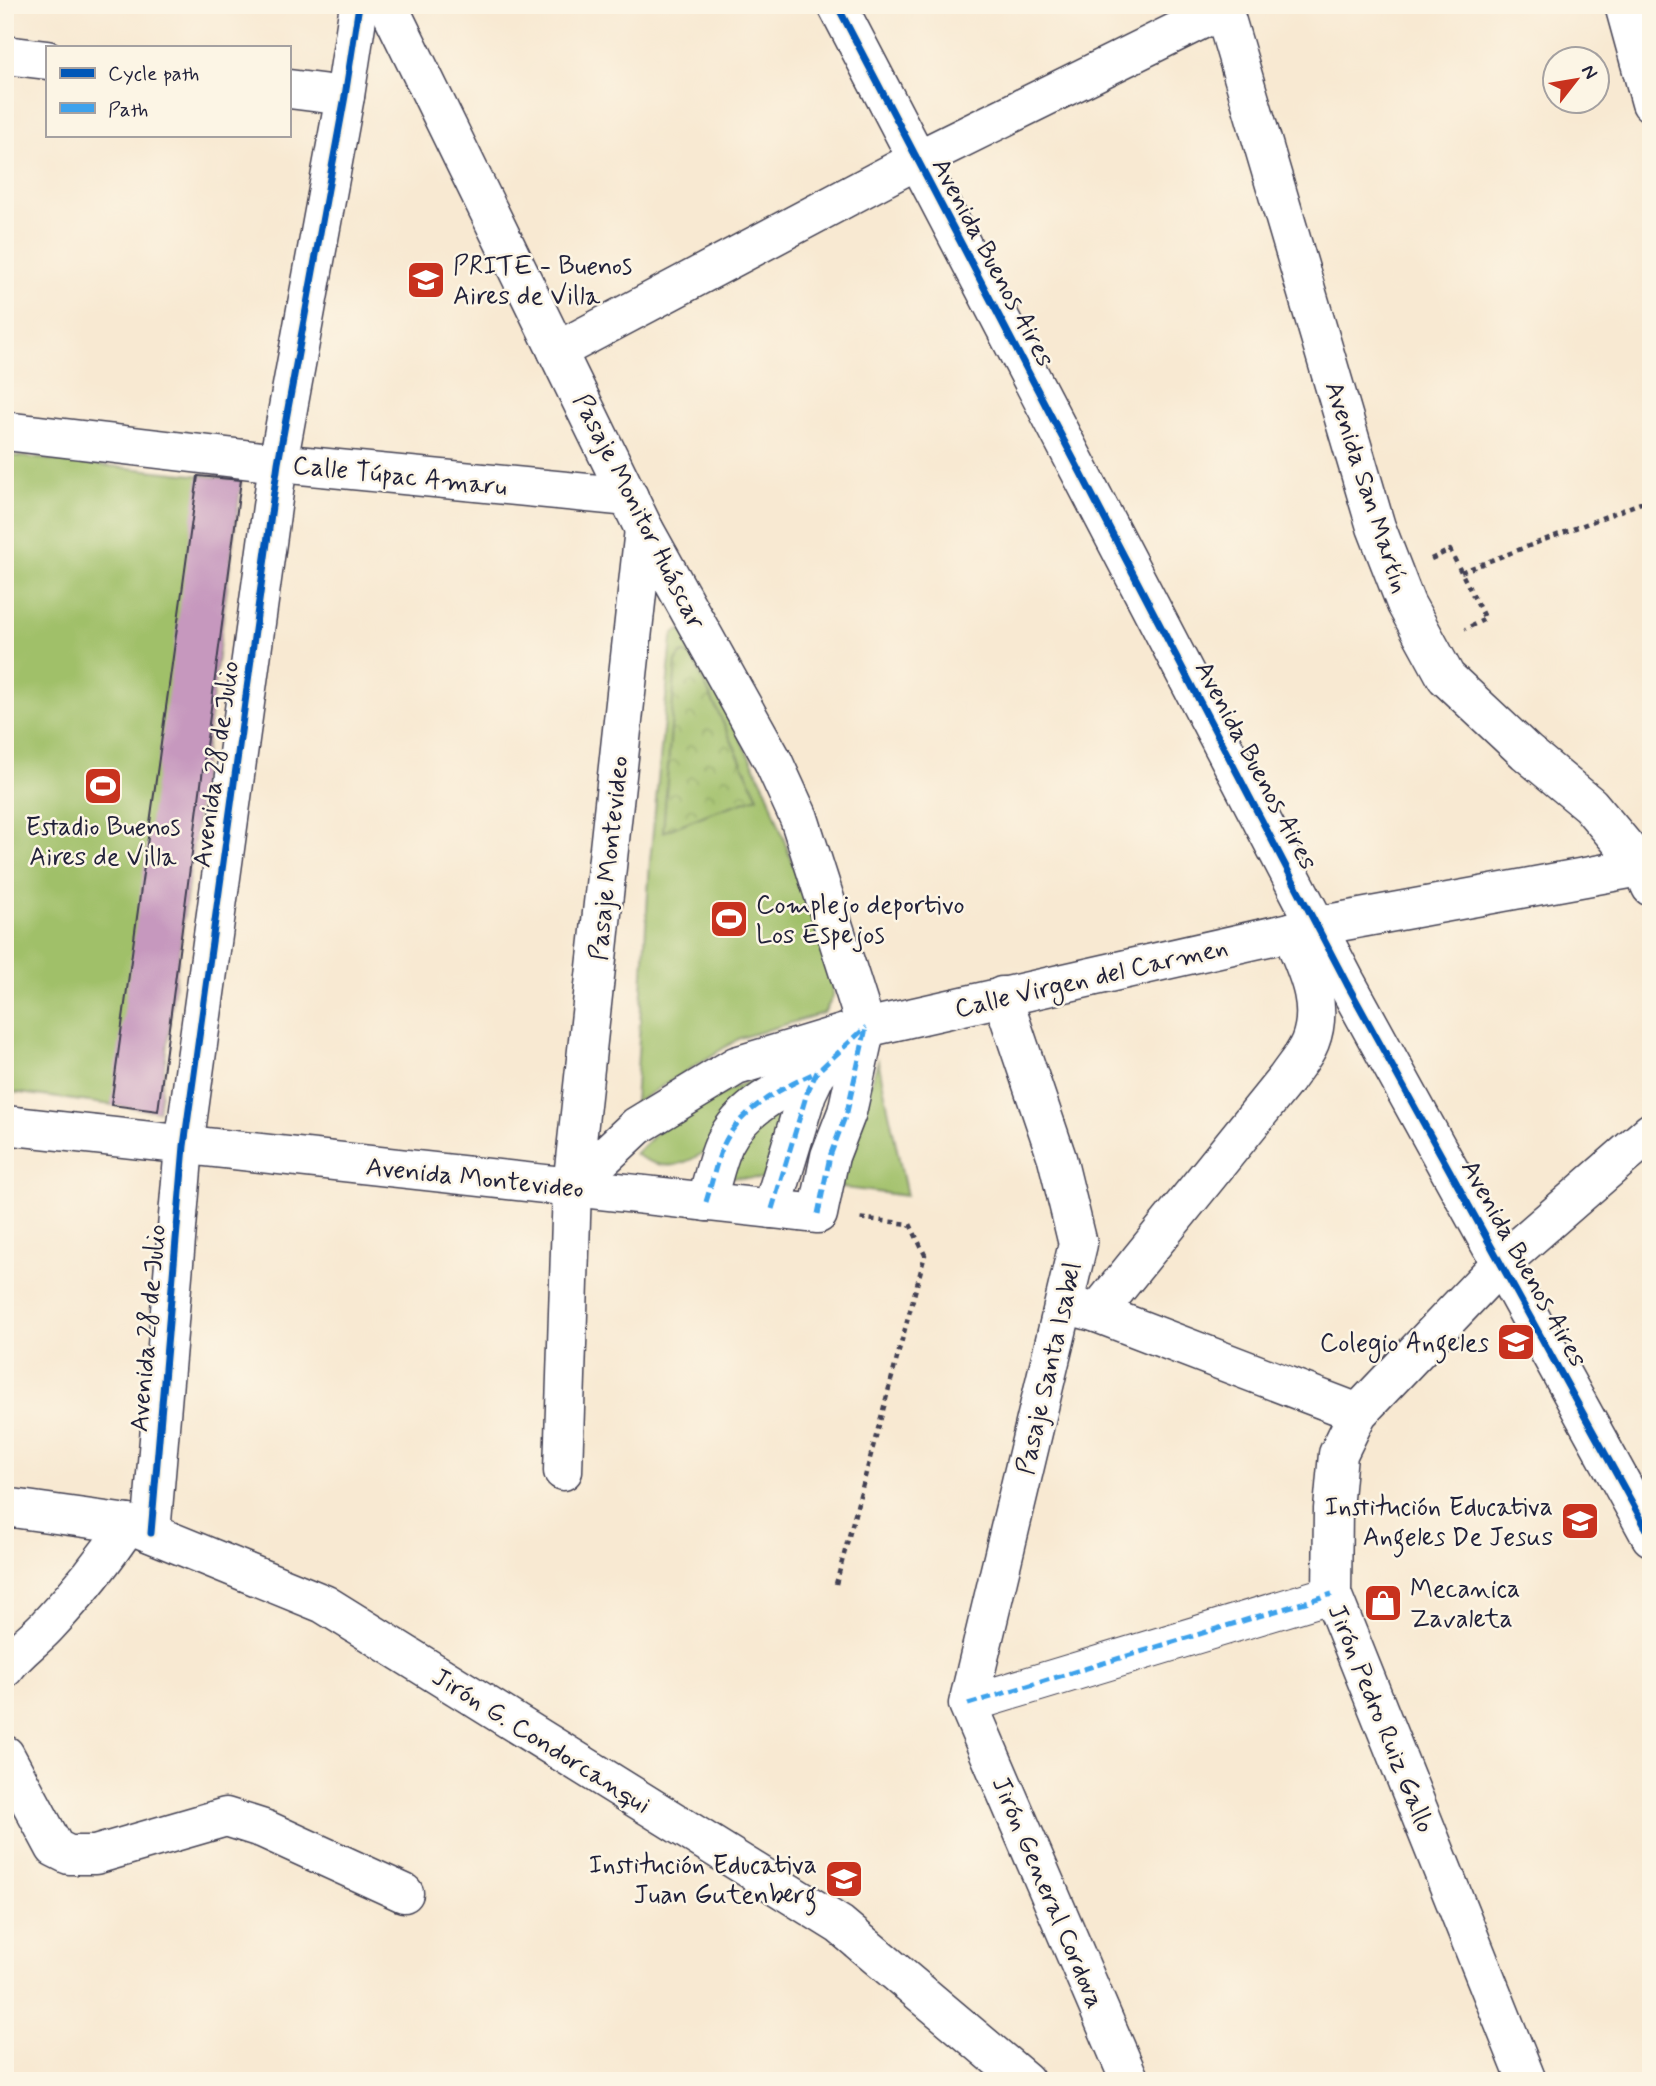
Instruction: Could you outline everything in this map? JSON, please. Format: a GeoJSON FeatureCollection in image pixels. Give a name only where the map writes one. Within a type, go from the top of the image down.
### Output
{"type":"FeatureCollection","features":[{"type":"Feature","properties":{"kind":"street","name":"Avenida 28 de Julio"},"geometry":{"type":"LineString","coordinates":[[139,1529],[184,1146],[278,463],[359,5]]}},
{"type":"Feature","properties":{"kind":"street","name":"Pasaje Monitor Huáscar"},"geometry":{"type":"LineString","coordinates":[[388,5],[637,513],[773,761],[794,806],[866,1027]]}},
{"type":"Feature","properties":{"kind":"street","name":"Avenida Buenos Aires"},"geometry":{"type":"LineString","coordinates":[[837,5],[1304,929],[1502,1262],[1651,1537]]}},
{"type":"Feature","properties":{"kind":"street"},"geometry":{"type":"LineString","coordinates":[[1625,5],[1651,103]]}},
{"type":"Feature","properties":{"kind":"street"},"geometry":{"type":"LineString","coordinates":[[558,351],[917,160],[1222,7]]}},
{"type":"Feature","properties":{"kind":"street","name":"Avenida San Martín"},"geometry":{"type":"LineString","coordinates":[[1222,7],[1376,527],[1406,604],[1446,677],[1526,752],[1590,805],[1648,873]]}},
{"type":"Feature","properties":{"kind":"street"},"geometry":{"type":"LineString","coordinates":[[5,55],[46,60]]}},
{"type":"Feature","properties":{"kind":"street"},"geometry":{"type":"LineString","coordinates":[[290,89],[345,96]]}},
{"type":"Feature","properties":{"kind":"street","name":"Calle Túpac Amaru"},"geometry":{"type":"LineString","coordinates":[[5,431],[278,463],[637,513]]}},
{"type":"Feature","properties":{"kind":"street","name":"Pasaje Montevideo"},"geometry":{"type":"LineString","coordinates":[[563,1471],[572,1187],[637,513]]}},
{"type":"Feature","properties":{"kind":"street","name":"Calle Virgen del Carmen"},"geometry":{"type":"LineString","coordinates":[[572,1187],[637,1126],[736,1066],[866,1027],[1304,929],[1648,873]]}},
{"type":"Feature","properties":{"kind":"street"},"geometry":{"type":"LineString","coordinates":[[1304,929],[1316,1015],[1310,1042],[1286,1079],[1080,1309],[1358,1413]]}},
{"type":"Feature","properties":{"kind":"street","name":"Pasaje Santa Isabel"},"geometry":{"type":"LineString","coordinates":[[968,1704],[1080,1309],[1078,1244],[1057,1158],[1002,996]]}},
{"type":"Feature","properties":{"kind":"street"},"geometry":{"type":"LineString","coordinates":[[706,1202],[724,1143],[741,1119],[785,1086],[817,1072],[866,1027]]}},
{"type":"Feature","properties":{"kind":"street"},"geometry":{"type":"LineString","coordinates":[[818,1214],[830,1156],[847,1112],[866,1027]]}},
{"type":"Feature","properties":{"kind":"street"},"geometry":{"type":"LineString","coordinates":[[772,1209],[807,1093],[817,1072]]}},
{"type":"Feature","properties":{"kind":"street","name":"Avenida Montevideo"},"geometry":{"type":"LineString","coordinates":[[5,1125],[818,1214]]}},
{"type":"Feature","properties":{"kind":"street","name":"Jirón Pedro Ruiz Gallo"},"geometry":{"type":"LineString","coordinates":[[1527,2081],[1332,1594],[1333,1509],[1338,1454],[1358,1413],[1502,1262],[1651,1132]]}},
{"type":"Feature","properties":{"kind":"street","name":"Jirón G. Condorcanqui"},"geometry":{"type":"LineString","coordinates":[[5,1507],[139,1529],[324,1604],[829,1918],[1025,2081]]}},
{"type":"Feature","properties":{"kind":"street"},"geometry":{"type":"LineString","coordinates":[[5,1668],[12,1657],[35,1639],[76,1595],[112,1549],[139,1529]]}},
{"type":"Feature","properties":{"kind":"street"},"geometry":{"type":"LineString","coordinates":[[968,1704],[1332,1594]]}},
{"type":"Feature","properties":{"kind":"street","name":"Jirón General Cordova"},"geometry":{"type":"LineString","coordinates":[[968,1704],[1130,2081]]}},
{"type":"Feature","properties":{"kind":"street"},"geometry":{"type":"LineString","coordinates":[[5,1755],[55,1848],[69,1855],[95,1855],[226,1817],[264,1829],[404,1893]]}},
{"type":"Feature","properties":{"kind":"path"},"geometry":{"type":"LineString","coordinates":[[1461,572],[1651,499]]}},
{"type":"Feature","properties":{"kind":"path"},"geometry":{"type":"LineString","coordinates":[[1395,575],[1450,550],[1485,619],[1429,646]]}},
{"type":"Feature","properties":{"kind":"path"},"geometry":{"type":"LineString","coordinates":[[818,1214],[910,1224],[926,1255],[836,1584]]}},
{"type":"Feature","properties":{"kind":"green space","name":"Estadio Buenos Aires de Villa"},"geometry":{"type":"Polygon","coordinates":[[[5,455],[241,480],[158,1111],[5,1091],[5,455]]]}},
{"type":"Feature","properties":{"kind":"green space","name":"Complejo deportivo Los Espejos"},"geometry":{"type":"Polygon","coordinates":[[[675,632],[686,632],[767,791],[832,977],[833,997],[824,1013],[740,1038],[635,1103],[650,861],[672,638],[675,632]]]}},
{"type":"Feature","properties":{"kind":"green space"},"geometry":{"type":"Polygon","coordinates":[[[686,653],[692,657],[758,797],[663,832],[676,662],[681,654],[686,653]]]}},
{"type":"Feature","properties":{"kind":"green space"},"geometry":{"type":"Polygon","coordinates":[[[799,1056],[762,1084],[729,1102],[716,1126],[711,1148],[691,1160],[673,1165],[655,1164],[635,1154],[669,1120],[799,1056]]]}},
{"type":"Feature","properties":{"kind":"green space"},"geometry":{"type":"Polygon","coordinates":[[[878,1061],[907,1196],[837,1187],[878,1061]]]}},
{"type":"Feature","properties":{"kind":"green space"},"geometry":{"type":"Polygon","coordinates":[[[785,1101],[764,1179],[733,1177],[723,1172],[723,1163],[785,1101]]]}},
{"type":"Feature","properties":{"kind":"building"},"geometry":{"type":"Polygon","coordinates":[[[198,476],[241,480],[158,1111],[111,1105],[198,476]]]}},
{"type":"Feature","properties":{"kind":"marked path"},"geometry":{"type":"LineString","coordinates":[[772,1209],[807,1093],[817,1072],[866,1027]]}},
{"type":"Feature","properties":{"kind":"marked path"},"geometry":{"type":"LineString","coordinates":[[818,1214],[830,1156],[847,1112],[866,1028]]}},
{"type":"Feature","properties":{"kind":"marked path"},"geometry":{"type":"LineString","coordinates":[[706,1202],[716,1165],[731,1131],[764,1100],[817,1072]]}},
{"type":"Feature","properties":{"kind":"marked path"},"geometry":{"type":"LineString","coordinates":[[968,1704],[1332,1594]]}},
{"type":"Feature","properties":{"kind":"cycle path"},"geometry":{"type":"LineString","coordinates":[[151,1533],[184,1146],[278,463],[359,5]]}},
{"type":"Feature","properties":{"kind":"cycle path"},"geometry":{"type":"LineString","coordinates":[[837,5],[1347,984],[1651,1537]]}},
{"type":"Feature","properties":{"kind":"place","name":"PRITE - Buenos Aires de Villa"},"geometry":{"type":"Point","coordinates":[426,280]}},
{"type":"Feature","properties":{"kind":"place","name":"Estadio Buenos Aires de Villa"},"geometry":{"type":"Point","coordinates":[103,786]}},
{"type":"Feature","properties":{"kind":"place","name":"Complejo deportivo Los Espejos"},"geometry":{"type":"Point","coordinates":[729,919]}},
{"type":"Feature","properties":{"kind":"place","name":"Colegio Angeles"},"geometry":{"type":"Point","coordinates":[1516,1342]}},
{"type":"Feature","properties":{"kind":"place","name":"Institución Educativa Angeles De Jesus"},"geometry":{"type":"Point","coordinates":[1580,1521]}},
{"type":"Feature","properties":{"kind":"place","name":"Mecanica Zavaleta"},"geometry":{"type":"Point","coordinates":[1383,1603]}},
{"type":"Feature","properties":{"kind":"place","name":"Institución Educativa Juan Gutenberg"},"geometry":{"type":"Point","coordinates":[844,1879]}}]}
